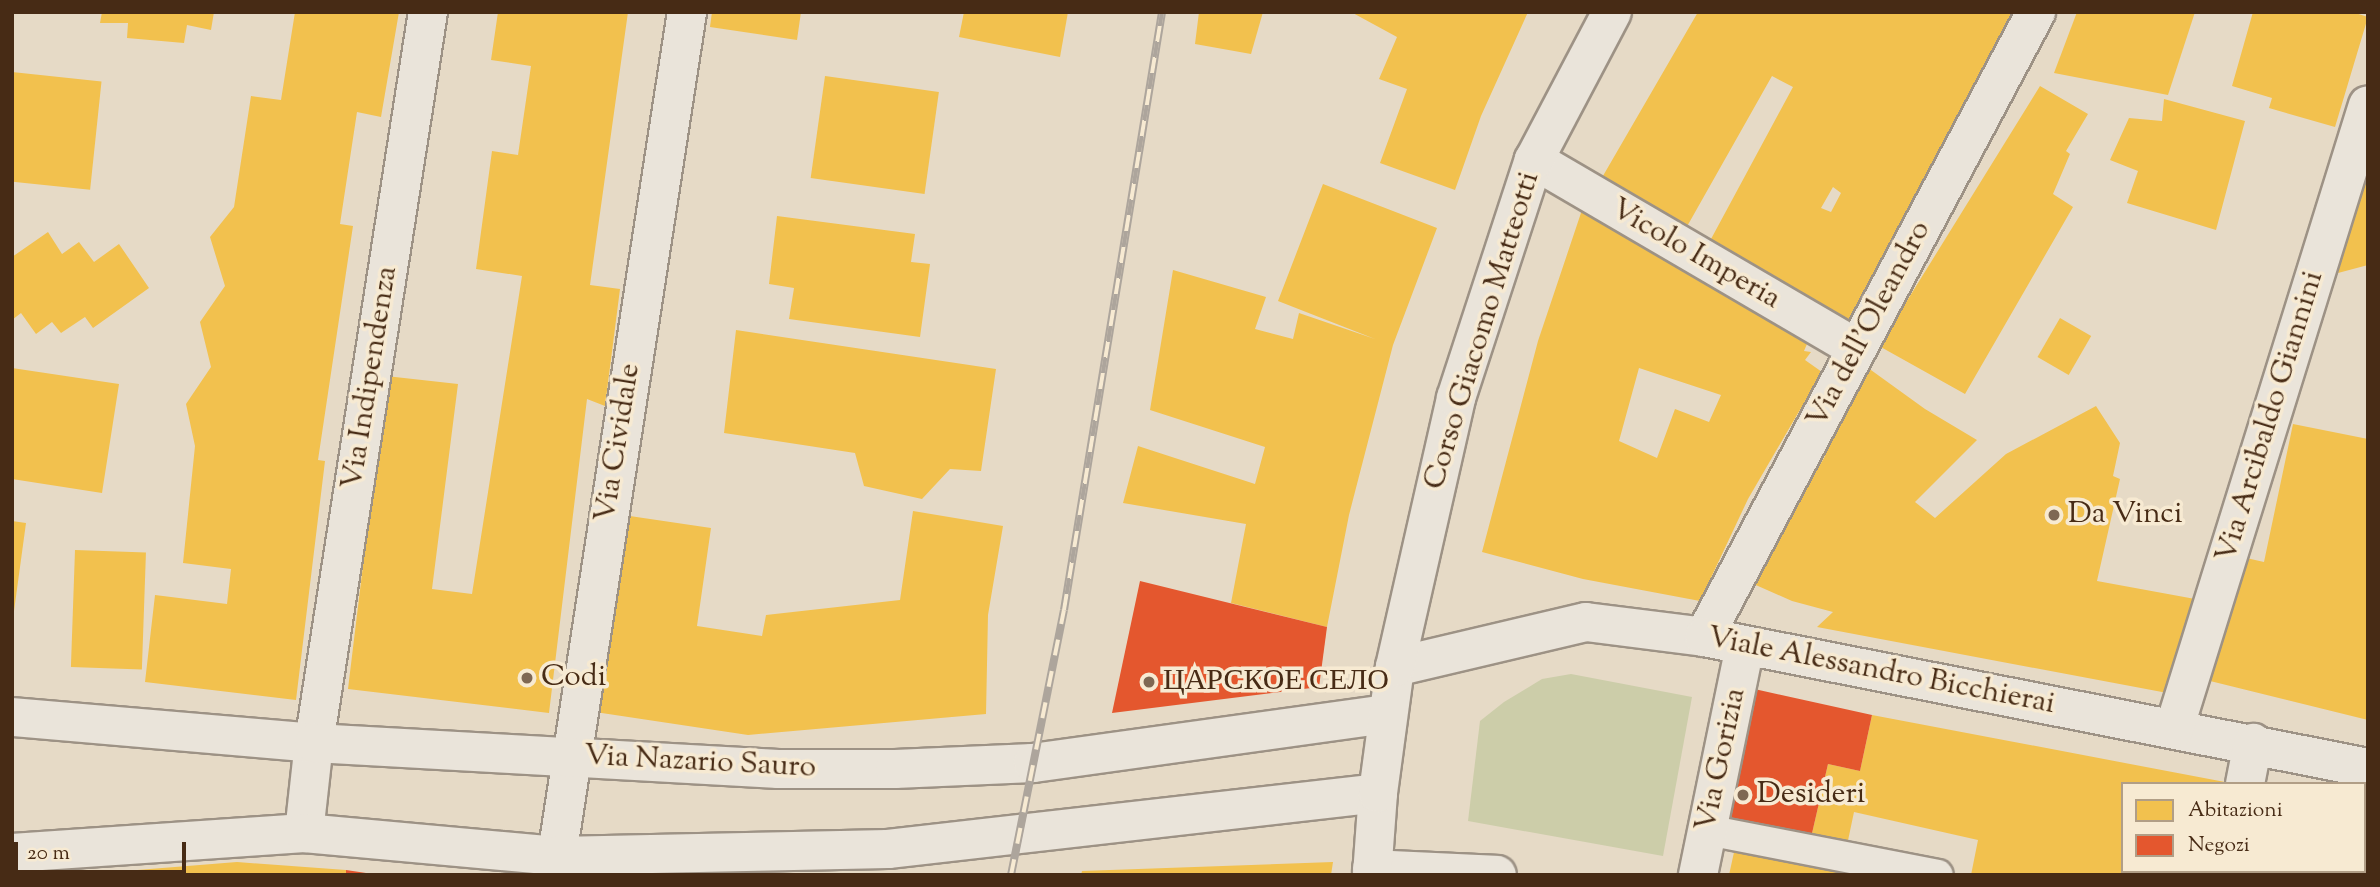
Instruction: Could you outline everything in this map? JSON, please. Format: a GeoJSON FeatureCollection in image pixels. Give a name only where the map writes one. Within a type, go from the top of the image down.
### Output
{"type":"FeatureCollection","features":[{"type":"Feature","properties":{"kind":"street","name":"Via Indipendenza"},"geometry":{"type":"LineString","coordinates":[[304,833],[314,743],[428,12]]}},
{"type":"Feature","properties":{"kind":"street","name":"Via Cividale"},"geometry":{"type":"LineString","coordinates":[[556,865],[570,757],[687,12]]}},
{"type":"Feature","properties":{"kind":"street","name":"Corso Giacomo Matteotti"},"geometry":{"type":"LineString","coordinates":[[1372,872],[1378,793],[1395,667],[1456,398],[1534,160],[1612,12]]}},
{"type":"Feature","properties":{"kind":"street","name":"Via dell'Oleandro"},"geometry":{"type":"LineString","coordinates":[[1704,637],[2036,12]]}},
{"type":"Feature","properties":{"kind":"street","name":"Via Arcibaldo Giannini"},"geometry":{"type":"LineString","coordinates":[[2174,729],[2368,105]]}},
{"type":"Feature","properties":{"kind":"street","name":"Vicolo Imperia"},"geometry":{"type":"LineString","coordinates":[[1534,160],[1857,349]]}},
{"type":"Feature","properties":{"kind":"street","name":"Viale Alessandro Bicchierai"},"geometry":{"type":"LineString","coordinates":[[1395,667],[1586,622],[1704,637],[2253,743],[2368,768]]}},
{"type":"Feature","properties":{"kind":"street","name":"Via Gorizia"},"geometry":{"type":"LineString","coordinates":[[1698,875],[1745,646]]}},
{"type":"Feature","properties":{"kind":"street","name":"Via Nazario Sauro"},"geometry":{"type":"LineString","coordinates":[[12,717],[314,743],[778,769],[895,769],[1033,763],[1387,714]]}},
{"type":"Feature","properties":{"kind":"street"},"geometry":{"type":"LineString","coordinates":[[2245,782],[2253,743]]}},
{"type":"Feature","properties":{"kind":"street"},"geometry":{"type":"LineString","coordinates":[[12,853],[304,833],[556,865],[888,849],[1378,793]]}},
{"type":"Feature","properties":{"kind":"street"},"geometry":{"type":"LineString","coordinates":[[1372,872],[1497,875]]}},
{"type":"Feature","properties":{"kind":"lane"},"geometry":{"type":"LineString","coordinates":[[1707,830],[1938,875]]}},
{"type":"Feature","properties":{"kind":"green space"},"geometry":{"type":"Polygon","coordinates":[[[1571,674],[1692,697],[1663,856],[1468,821],[1480,721],[1504,702],[1542,679],[1571,674]]]}},
{"type":"Feature","properties":{"kind":"building: Abitazioni"},"geometry":{"type":"Polygon","coordinates":[[[102,12],[214,12],[211,30],[187,25],[184,43],[127,38],[128,23],[100,23],[102,12]]]}},
{"type":"Feature","properties":{"kind":"building: Abitazioni"},"geometry":{"type":"Polygon","coordinates":[[[295,12],[399,12],[381,117],[357,112],[340,224],[353,226],[318,460],[325,461],[296,700],[145,682],[155,595],[227,604],[231,569],[183,563],[195,446],[186,404],[211,367],[200,322],[225,286],[210,237],[234,207],[251,96],[281,100],[295,12]]]}},
{"type":"Feature","properties":{"kind":"building: Abitazioni"},"geometry":{"type":"Polygon","coordinates":[[[498,12],[628,12],[590,285],[620,289],[605,406],[587,399],[549,713],[348,689],[386,376],[458,384],[432,589],[472,594],[522,276],[476,269],[492,151],[518,155],[531,66],[491,60],[498,12]]]}},
{"type":"Feature","properties":{"kind":"building: Abitazioni"},"geometry":{"type":"Polygon","coordinates":[[[712,12],[801,12],[797,40],[710,27],[712,12]]]}},
{"type":"Feature","properties":{"kind":"building: Abitazioni"},"geometry":{"type":"Polygon","coordinates":[[[964,12],[1068,12],[1060,57],[959,37],[964,12]]]}},
{"type":"Feature","properties":{"kind":"building: Abitazioni"},"geometry":{"type":"Polygon","coordinates":[[[1199,12],[1263,12],[1251,54],[1195,44],[1199,12]]]}},
{"type":"Feature","properties":{"kind":"building: Abitazioni"},"geometry":{"type":"Polygon","coordinates":[[[1351,12],[1528,12],[1481,116],[1455,190],[1380,163],[1407,89],[1379,79],[1397,37],[1351,12]]]}},
{"type":"Feature","properties":{"kind":"building: Abitazioni"},"geometry":{"type":"Polygon","coordinates":[[[1698,12],[2028,12],[1850,337],[1704,252],[1793,87],[1772,76],[1685,230],[1600,181],[1698,12]],[[1833,187],[1821,208],[1831,212],[1841,193],[1833,187]]]}},
{"type":"Feature","properties":{"kind":"building: Abitazioni"},"geometry":{"type":"Polygon","coordinates":[[[2077,12],[2195,12],[2168,95],[2054,73],[2077,12]]]}},
{"type":"Feature","properties":{"kind":"building: Abitazioni"},"geometry":{"type":"Polygon","coordinates":[[[2253,12],[2352,12],[2368,17],[2335,127],[2269,108],[2272,98],[2232,86],[2253,12]]]}},
{"type":"Feature","properties":{"kind":"building: Abitazioni"},"geometry":{"type":"Polygon","coordinates":[[[12,72],[102,81],[90,190],[12,182],[12,72]]]}},
{"type":"Feature","properties":{"kind":"building: Abitazioni"},"geometry":{"type":"Polygon","coordinates":[[[825,76],[939,92],[925,194],[811,178],[825,76]]]}},
{"type":"Feature","properties":{"kind":"building: Abitazioni"},"geometry":{"type":"Polygon","coordinates":[[[2040,86],[2088,114],[2066,151],[2070,154],[2053,194],[2073,207],[1965,394],[1879,346],[2040,86]]]}},
{"type":"Feature","properties":{"kind":"building: Abitazioni"},"geometry":{"type":"Polygon","coordinates":[[[2164,99],[2245,121],[2216,230],[2127,203],[2138,171],[2110,160],[2129,118],[2162,121],[2164,99]]]}},
{"type":"Feature","properties":{"kind":"building: Abitazioni"},"geometry":{"type":"Polygon","coordinates":[[[2367,167],[2368,265],[2338,273],[2367,167]]]}},
{"type":"Feature","properties":{"kind":"building: Abitazioni"},"geometry":{"type":"Polygon","coordinates":[[[1323,184],[1437,228],[1393,345],[1349,515],[1327,627],[1231,603],[1246,524],[1123,503],[1138,446],[1255,484],[1265,447],[1150,410],[1173,270],[1266,297],[1255,329],[1293,339],[1299,313],[1375,339],[1278,301],[1323,184]]]}},
{"type":"Feature","properties":{"kind":"building: Abitazioni"},"geometry":{"type":"Polygon","coordinates":[[[1584,204],[1812,332],[1804,351],[1811,352],[1805,360],[1822,372],[1748,499],[1700,601],[1583,579],[1482,552],[1538,341],[1584,204]],[[1639,368],[1619,441],[1657,458],[1675,409],[1709,422],[1721,395],[1639,368]]]}},
{"type":"Feature","properties":{"kind":"building: Abitazioni"},"geometry":{"type":"Polygon","coordinates":[[[777,216],[915,234],[911,262],[930,264],[920,337],[789,319],[794,288],[769,284],[777,216]]]}},
{"type":"Feature","properties":{"kind":"building: Abitazioni"},"geometry":{"type":"Polygon","coordinates":[[[48,232],[62,254],[79,242],[94,262],[119,244],[149,288],[93,328],[85,317],[61,333],[52,322],[36,334],[21,313],[12,320],[12,257],[48,232]]]}},
{"type":"Feature","properties":{"kind":"building: Abitazioni"},"geometry":{"type":"Polygon","coordinates":[[[2060,318],[2091,336],[2069,375],[2038,357],[2060,318]]]}},
{"type":"Feature","properties":{"kind":"building: Abitazioni"},"geometry":{"type":"Polygon","coordinates":[[[736,330],[996,369],[981,471],[950,469],[922,499],[864,486],[855,453],[724,433],[736,330]]]}},
{"type":"Feature","properties":{"kind":"building: Abitazioni"},"geometry":{"type":"Polygon","coordinates":[[[1864,365],[1925,409],[1977,440],[1915,502],[1935,518],[2006,454],[2096,406],[2120,443],[2113,476],[2120,479],[2097,581],[2206,601],[2178,695],[1817,627],[1833,612],[1792,601],[1749,582],[1824,458],[1864,365]]]}},
{"type":"Feature","properties":{"kind":"building: Abitazioni"},"geometry":{"type":"Polygon","coordinates":[[[12,368],[119,384],[102,493],[12,479],[12,368]]]}},
{"type":"Feature","properties":{"kind":"building: Abitazioni"},"geometry":{"type":"Polygon","coordinates":[[[2293,424],[2368,439],[2368,720],[2202,679],[2233,555],[2264,562],[2293,424]]]}},
{"type":"Feature","properties":{"kind":"building: Abitazioni"},"geometry":{"type":"Polygon","coordinates":[[[913,511],[1003,526],[988,615],[986,714],[748,735],[595,712],[623,515],[711,528],[697,626],[762,636],[766,615],[900,600],[913,511]]]}},
{"type":"Feature","properties":{"kind":"building: Abitazioni"},"geometry":{"type":"Polygon","coordinates":[[[12,521],[26,523],[14,611],[12,611],[12,521]]]}},
{"type":"Feature","properties":{"kind":"building: Abitazioni"},"geometry":{"type":"Polygon","coordinates":[[[75,550],[146,552],[142,669],[71,667],[75,550]]]}},
{"type":"Feature","properties":{"kind":"building: Abitazioni"},"geometry":{"type":"Polygon","coordinates":[[[1872,715],[2225,782],[2121,782],[2121,873],[2205,875],[1971,875],[1978,840],[1854,812],[1846,850],[1810,842],[1828,764],[1860,771],[1872,715]]]}},
{"type":"Feature","properties":{"kind":"building: Abitazioni"},"geometry":{"type":"Polygon","coordinates":[[[2368,837],[2368,875],[2260,875],[2366,873],[2368,837]]]}},
{"type":"Feature","properties":{"kind":"building: Abitazioni"},"geometry":{"type":"Polygon","coordinates":[[[1736,843],[1864,875],[1729,875],[1736,843]]]}},
{"type":"Feature","properties":{"kind":"building: Abitazioni"},"geometry":{"type":"Polygon","coordinates":[[[237,862],[346,870],[346,875],[125,875],[125,871],[237,862]]]}},
{"type":"Feature","properties":{"kind":"building: Abitazioni"},"geometry":{"type":"Polygon","coordinates":[[[1333,862],[1331,875],[1081,875],[1082,871],[1333,862]]]}},
{"type":"Feature","properties":{"kind":"building: Negozi"},"geometry":{"type":"Polygon","coordinates":[[[1140,581],[1327,627],[1319,687],[1112,713],[1140,581]]]}},
{"type":"Feature","properties":{"kind":"building: Negozi"},"geometry":{"type":"Polygon","coordinates":[[[1750,688],[1872,715],[1860,771],[1828,764],[1810,842],[1721,823],[1750,688]]]}},
{"type":"Feature","properties":{"kind":"building: Negozi"},"geometry":{"type":"Polygon","coordinates":[[[346,870],[366,873],[346,875],[346,870]]]}},
{"type":"Feature","properties":{"kind":"railway"},"geometry":{"type":"LineString","coordinates":[[1011,875],[1064,610],[1162,12]]}},
{"type":"Feature","properties":{"kind":"place","name":"Da Vinci"},"geometry":{"type":"Point","coordinates":[2054,515]}},
{"type":"Feature","properties":{"kind":"place","name":"Codi"},"geometry":{"type":"Point","coordinates":[527,678]}},
{"type":"Feature","properties":{"kind":"place","name":"ЦАРСКОЕ СЕЛО"},"geometry":{"type":"Point","coordinates":[1149,682]}},
{"type":"Feature","properties":{"kind":"place","name":"Desideri"},"geometry":{"type":"Point","coordinates":[1743,795]}}]}
